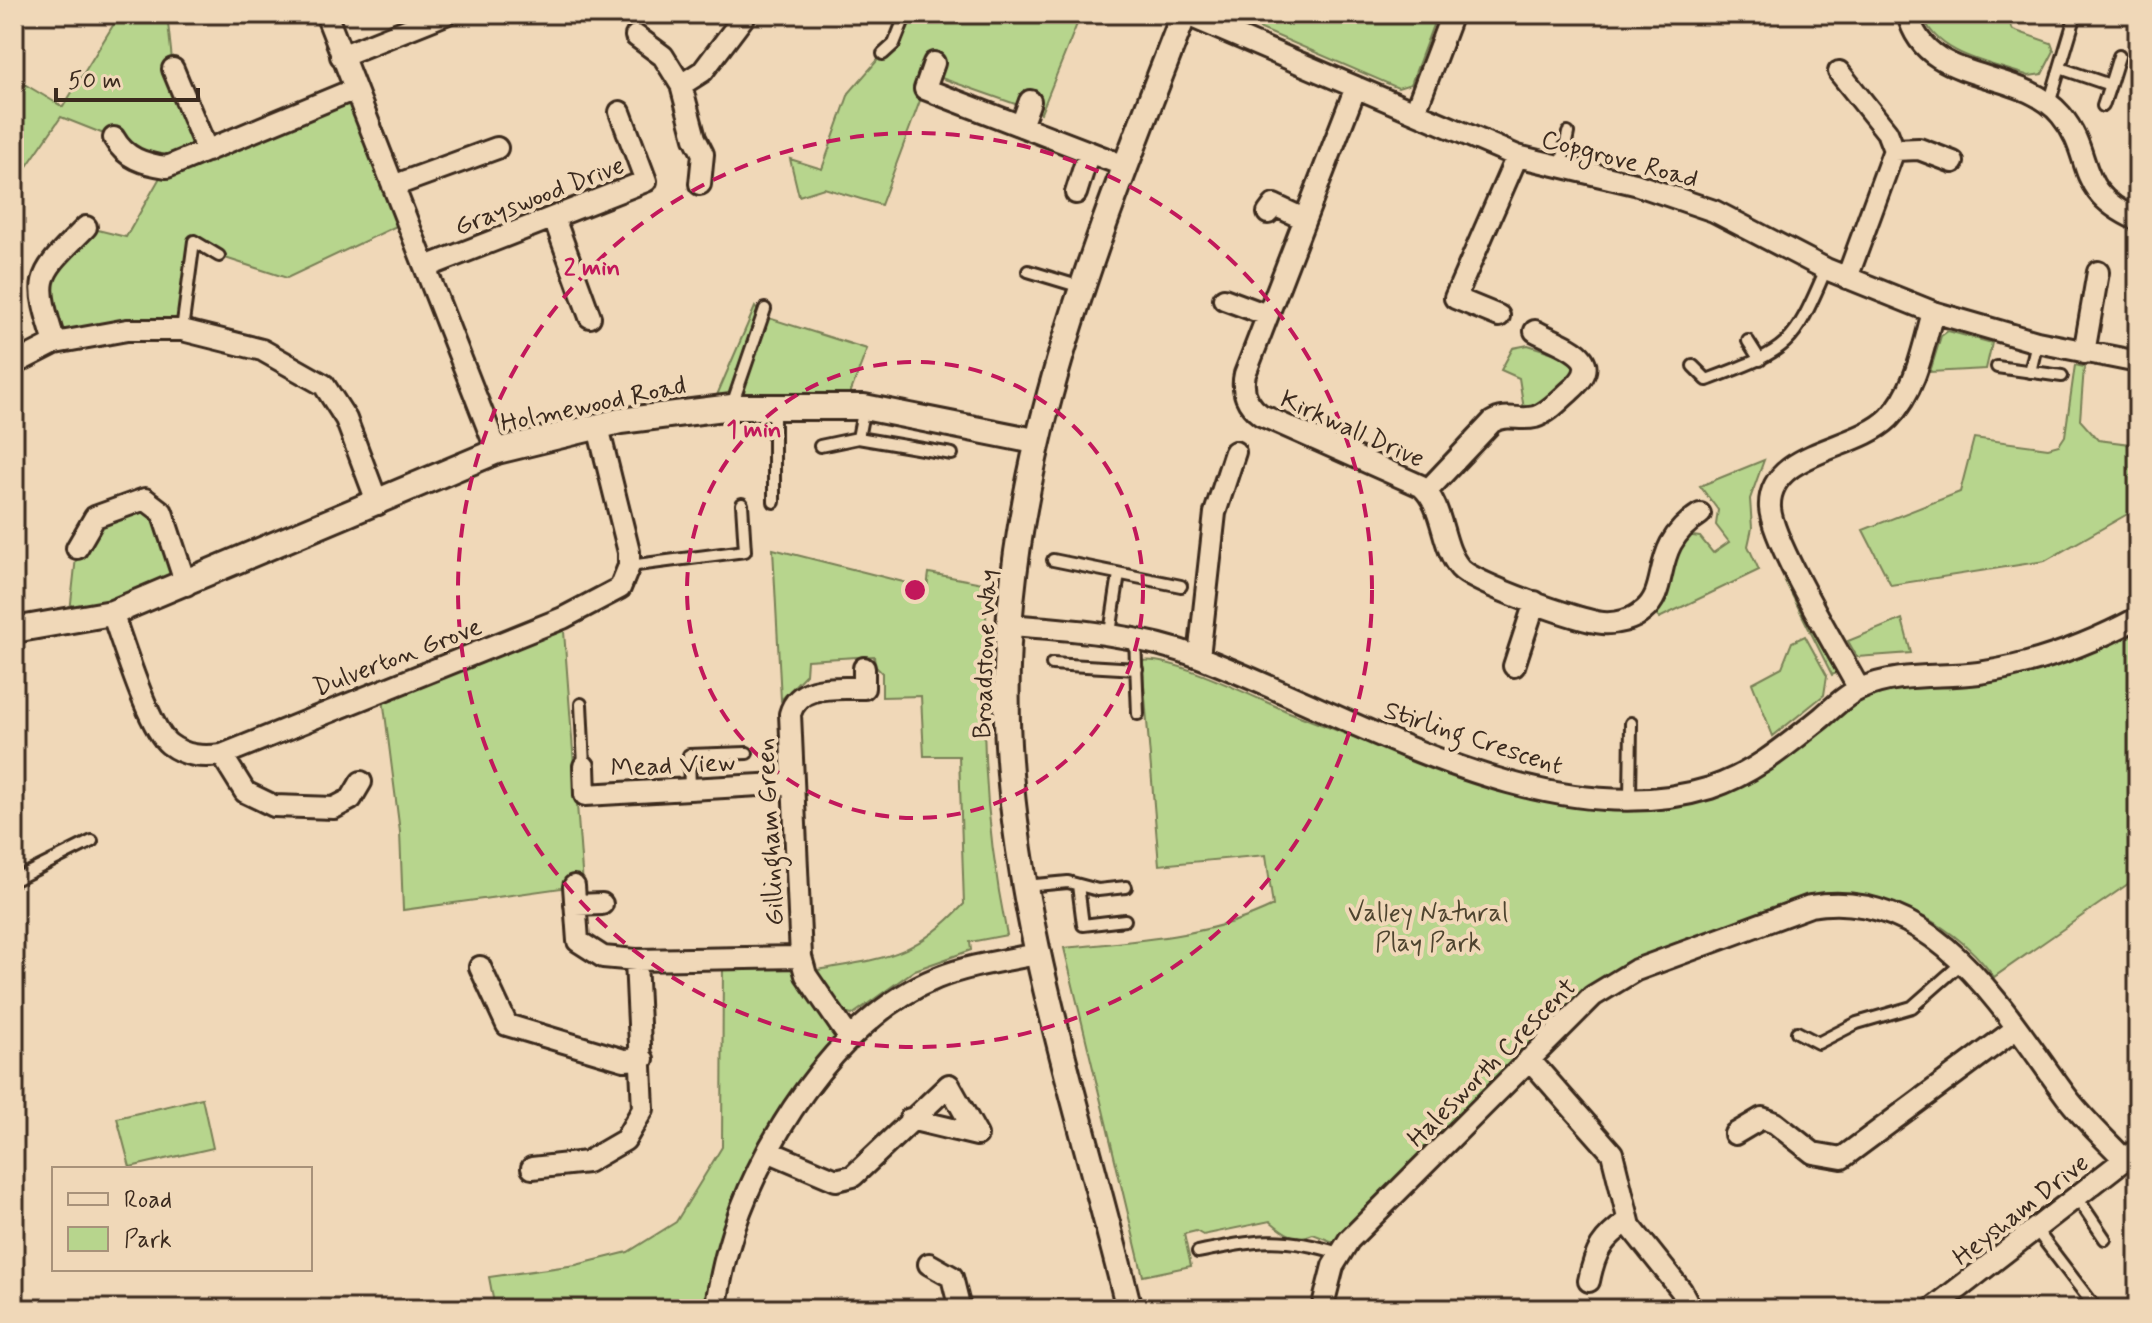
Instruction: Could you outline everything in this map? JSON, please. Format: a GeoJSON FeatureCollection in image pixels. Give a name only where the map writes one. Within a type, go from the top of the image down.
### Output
{"type":"FeatureCollection","features":[{"type":"Feature","properties":{"kind":"street"},"geometry":{"type":"LineString","coordinates":[[326,14],[497,451]]}},
{"type":"Feature","properties":{"kind":"street"},"geometry":{"type":"LineString","coordinates":[[341,56],[446,14]]}},
{"type":"Feature","properties":{"kind":"street"},"geometry":{"type":"LineString","coordinates":[[681,85],[692,82],[703,71],[746,14]]}},
{"type":"Feature","properties":{"kind":"street","name":"Copgrove Road"},"geometry":{"type":"LineString","coordinates":[[1184,14],[1517,156],[1561,169],[1635,184],[1688,201],[1826,269],[1933,312],[2037,342],[2138,362]]}},
{"type":"Feature","properties":{"kind":"street","name":"Broadstone Way"},"geometry":{"type":"LineString","coordinates":[[1129,1309],[1037,954],[1008,749],[1006,675],[1017,547],[1035,441],[1081,287],[1184,14]]}},
{"type":"Feature","properties":{"kind":"street"},"geometry":{"type":"LineString","coordinates":[[1415,112],[1452,14]]}},
{"type":"Feature","properties":{"kind":"street"},"geometry":{"type":"LineString","coordinates":[[1908,14],[1916,34],[1936,57],[2030,93],[2049,104],[2069,127],[2096,191],[2120,211],[2138,220]]}},
{"type":"Feature","properties":{"kind":"street"},"geometry":{"type":"LineString","coordinates":[[636,36],[663,56],[681,85],[695,138],[703,154],[700,184]]}},
{"type":"Feature","properties":{"kind":"street"},"geometry":{"type":"LineString","coordinates":[[934,63],[925,89],[1125,166]]}},
{"type":"Feature","properties":{"kind":"street"},"geometry":{"type":"LineString","coordinates":[[173,69],[207,151]]}},
{"type":"Feature","properties":{"kind":"street"},"geometry":{"type":"LineString","coordinates":[[1839,72],[1887,132],[1894,150],[1847,278]]}},
{"type":"Feature","properties":{"kind":"street","name":"Kirkwall Drive"},"geometry":{"type":"LineString","coordinates":[[1356,87],[1243,382],[1245,397],[1255,410],[1427,491],[1455,562],[1472,579],[1591,621],[1619,622],[1632,618],[1653,600],[1672,538],[1700,514]]}},
{"type":"Feature","properties":{"kind":"street"},"geometry":{"type":"LineString","coordinates":[[114,138],[122,152],[150,165],[167,167],[355,89]]}},
{"type":"Feature","properties":{"kind":"street"},"geometry":{"type":"LineString","coordinates":[[1021,126],[1030,101]]}},
{"type":"Feature","properties":{"kind":"street","name":"Grayswood Drive"},"geometry":{"type":"LineString","coordinates":[[426,267],[646,181],[620,112]]}},
{"type":"Feature","properties":{"kind":"street"},"geometry":{"type":"LineString","coordinates":[[393,186],[497,148]]}},
{"type":"Feature","properties":{"kind":"street"},"geometry":{"type":"LineString","coordinates":[[1894,150],[1919,149],[1953,162]]}},
{"type":"Feature","properties":{"kind":"street"},"geometry":{"type":"LineString","coordinates":[[1076,193],[1089,152]]}},
{"type":"Feature","properties":{"kind":"street"},"geometry":{"type":"LineString","coordinates":[[1499,316],[1455,298],[1517,156]]}},
{"type":"Feature","properties":{"kind":"street"},"geometry":{"type":"LineString","coordinates":[[1268,213],[1274,205],[1304,219]]}},
{"type":"Feature","properties":{"kind":"street"},"geometry":{"type":"LineString","coordinates":[[554,218],[590,317]]}},
{"type":"Feature","properties":{"kind":"street"},"geometry":{"type":"LineString","coordinates":[[55,343],[41,300],[44,270],[86,227]]}},
{"type":"Feature","properties":{"kind":"street"},"geometry":{"type":"LineString","coordinates":[[2084,353],[2098,272]]}},
{"type":"Feature","properties":{"kind":"street"},"geometry":{"type":"LineString","coordinates":[[1224,299],[1267,315]]}},
{"type":"Feature","properties":{"kind":"street"},"geometry":{"type":"LineString","coordinates":[[1859,689],[1775,526],[1771,495],[1787,468],[1865,436],[1891,416],[1909,390],[1933,312]]}},
{"type":"Feature","properties":{"kind":"street"},"geometry":{"type":"LineString","coordinates":[[14,364],[55,343],[127,330],[182,330],[262,350],[324,385],[346,419],[378,504]]}},
{"type":"Feature","properties":{"kind":"street"},"geometry":{"type":"LineString","coordinates":[[1427,491],[1492,422],[1502,417],[1534,417],[1545,412],[1583,380],[1586,367],[1581,355],[1535,331]]}},
{"type":"Feature","properties":{"kind":"street","name":"Holmewood Road"},"geometry":{"type":"LineString","coordinates":[[14,630],[112,613],[186,585],[497,451],[662,413],[732,407],[864,407],[1035,441]]}},
{"type":"Feature","properties":{"kind":"street"},"geometry":{"type":"LineString","coordinates":[[598,427],[629,552],[629,566]]}},
{"type":"Feature","properties":{"kind":"street"},"geometry":{"type":"LineString","coordinates":[[1199,657],[1215,513],[1235,452]]}},
{"type":"Feature","properties":{"kind":"street"},"geometry":{"type":"LineString","coordinates":[[77,548],[95,517],[145,499],[162,512],[186,585]]}},
{"type":"Feature","properties":{"kind":"street","name":"Dulverton Grove"},"geometry":{"type":"LineString","coordinates":[[112,613],[148,710],[168,743],[197,758],[222,755],[563,618],[620,588],[629,566]]}},
{"type":"Feature","properties":{"kind":"street"},"geometry":{"type":"LineString","coordinates":[[1514,666],[1535,602]]}},
{"type":"Feature","properties":{"kind":"street","name":"Stirling Crescent"},"geometry":{"type":"LineString","coordinates":[[1010,625],[1135,638],[1199,657],[1353,725],[1509,781],[1547,791],[1630,800],[1694,793],[1751,770],[1859,689],[1894,680],[2006,668],[2092,641],[2138,618]]}},
{"type":"Feature","properties":{"kind":"street","name":"Gillingham Green"},"geometry":{"type":"LineString","coordinates":[[850,1039],[806,975],[801,957],[790,714],[796,701],[813,691],[864,688],[864,668]]}},
{"type":"Feature","properties":{"kind":"street"},"geometry":{"type":"LineString","coordinates":[[222,755],[245,792],[274,806],[334,808],[351,799],[361,782]]}},
{"type":"Feature","properties":{"kind":"street","name":"Mead View"},"geometry":{"type":"LineString","coordinates":[[584,766],[585,795],[793,783]]}},
{"type":"Feature","properties":{"kind":"street"},"geometry":{"type":"LineString","coordinates":[[602,904],[574,896],[578,941],[603,957],[636,960],[801,957]]}},
{"type":"Feature","properties":{"kind":"street","name":"Halesworth Crescent"},"geometry":{"type":"LineString","coordinates":[[1322,1309],[1339,1253],[1580,1007],[1621,978],[1810,906],[1837,902],[1877,909],[1934,938],[1963,962],[2017,1028],[2069,1100],[2131,1155]]}},
{"type":"Feature","properties":{"kind":"street"},"geometry":{"type":"LineString","coordinates":[[715,1309],[728,1248],[754,1181],[801,1095],[850,1039],[888,1005],[933,979],[965,967],[1037,954]]}},
{"type":"Feature","properties":{"kind":"street"},"geometry":{"type":"LineString","coordinates":[[532,1168],[587,1162],[625,1140],[643,1109],[636,960]]}},
{"type":"Feature","properties":{"kind":"street"},"geometry":{"type":"LineString","coordinates":[[480,967],[507,1025],[624,1060],[643,1059]]}},
{"type":"Feature","properties":{"kind":"street"},"geometry":{"type":"LineString","coordinates":[[1735,1134],[1762,1118],[1775,1123],[1813,1153],[1842,1158],[2017,1028]]}},
{"type":"Feature","properties":{"kind":"street"},"geometry":{"type":"LineString","coordinates":[[1529,1059],[1612,1153],[1628,1221],[1637,1238],[1681,1290],[1691,1309]]}},
{"type":"Feature","properties":{"kind":"street"},"geometry":{"type":"LineString","coordinates":[[770,1152],[836,1180],[853,1176],[910,1119]]}},
{"type":"Feature","properties":{"kind":"street","name":"Heysham Drive"},"geometry":{"type":"LineString","coordinates":[[1932,1309],[2037,1231],[2131,1155]]}},
{"type":"Feature","properties":{"kind":"street"},"geometry":{"type":"LineString","coordinates":[[1589,1281],[1593,1257],[1601,1242],[1628,1221]]}},
{"type":"Feature","properties":{"kind":"street"},"geometry":{"type":"LineString","coordinates":[[929,1264],[952,1277],[960,1309]]}},
{"type":"Feature","properties":{"kind":"lane"},"geometry":{"type":"LineString","coordinates":[[883,54],[894,44],[906,14]]}},
{"type":"Feature","properties":{"kind":"lane"},"geometry":{"type":"LineString","coordinates":[[2049,104],[2076,14]]}},
{"type":"Feature","properties":{"kind":"lane"},"geometry":{"type":"LineString","coordinates":[[2103,106],[2119,56]]}},
{"type":"Feature","properties":{"kind":"lane"},"geometry":{"type":"LineString","coordinates":[[2060,68],[2110,85]]}},
{"type":"Feature","properties":{"kind":"lane"},"geometry":{"type":"LineString","coordinates":[[1561,169],[1568,133]]}},
{"type":"Feature","properties":{"kind":"lane"},"geometry":{"type":"LineString","coordinates":[[182,330],[194,241],[219,256]]}},
{"type":"Feature","properties":{"kind":"lane"},"geometry":{"type":"LineString","coordinates":[[1693,366],[1707,380],[1760,360],[1783,347],[1802,326],[1826,269]]}},
{"type":"Feature","properties":{"kind":"lane"},"geometry":{"type":"LineString","coordinates":[[1028,271],[1081,287]]}},
{"type":"Feature","properties":{"kind":"lane"},"geometry":{"type":"LineString","coordinates":[[732,407],[765,309]]}},
{"type":"Feature","properties":{"kind":"lane"},"geometry":{"type":"LineString","coordinates":[[1748,341],[1760,360]]}},
{"type":"Feature","properties":{"kind":"lane"},"geometry":{"type":"LineString","coordinates":[[2030,372],[2037,342]]}},
{"type":"Feature","properties":{"kind":"lane"},"geometry":{"type":"LineString","coordinates":[[1997,367],[2062,376]]}},
{"type":"Feature","properties":{"kind":"lane"},"geometry":{"type":"LineString","coordinates":[[774,406],[774,502]]}},
{"type":"Feature","properties":{"kind":"lane"},"geometry":{"type":"LineString","coordinates":[[858,438],[864,407]]}},
{"type":"Feature","properties":{"kind":"lane"},"geometry":{"type":"LineString","coordinates":[[820,446],[858,438],[952,454]]}},
{"type":"Feature","properties":{"kind":"lane"},"geometry":{"type":"LineString","coordinates":[[629,566],[745,551],[742,504]]}},
{"type":"Feature","properties":{"kind":"lane"},"geometry":{"type":"LineString","coordinates":[[1053,560],[1181,586]]}},
{"type":"Feature","properties":{"kind":"lane"},"geometry":{"type":"LineString","coordinates":[[1110,633],[1119,574]]}},
{"type":"Feature","properties":{"kind":"lane"},"geometry":{"type":"LineString","coordinates":[[1135,638],[1138,714]]}},
{"type":"Feature","properties":{"kind":"lane"},"geometry":{"type":"LineString","coordinates":[[1052,664],[1137,669]]}},
{"type":"Feature","properties":{"kind":"lane"},"geometry":{"type":"LineString","coordinates":[[581,704],[584,766]]}},
{"type":"Feature","properties":{"kind":"lane"},"geometry":{"type":"LineString","coordinates":[[1630,800],[1631,723]]}},
{"type":"Feature","properties":{"kind":"lane"},"geometry":{"type":"LineString","coordinates":[[690,789],[689,755],[747,753]]}},
{"type":"Feature","properties":{"kind":"lane"},"geometry":{"type":"LineString","coordinates":[[14,880],[92,841]]}},
{"type":"Feature","properties":{"kind":"lane"},"geometry":{"type":"LineString","coordinates":[[1025,886],[1078,885],[1098,890],[1126,887]]}},
{"type":"Feature","properties":{"kind":"lane"},"geometry":{"type":"LineString","coordinates":[[1078,885],[1083,925],[1125,920]]}},
{"type":"Feature","properties":{"kind":"lane"},"geometry":{"type":"LineString","coordinates":[[1797,1032],[1818,1043],[1857,1023],[1912,1007],[1963,962]]}},
{"type":"Feature","properties":{"kind":"lane"},"geometry":{"type":"LineString","coordinates":[[2078,1199],[2105,1239]]}},
{"type":"Feature","properties":{"kind":"lane"},"geometry":{"type":"LineString","coordinates":[[2037,1231],[2095,1307]]}},
{"type":"Feature","properties":{"kind":"lane"},"geometry":{"type":"LineString","coordinates":[[1198,1252],[1261,1239],[1285,1239],[1339,1253]]}},
{"type":"Feature","properties":{"kind":"green space"},"geometry":{"type":"Polygon","coordinates":[[[120,14],[167,14],[173,69],[207,151],[355,89],[407,221],[287,278],[219,256],[194,241],[182,330],[55,343],[44,270],[86,227],[126,237],[166,167],[114,138],[61,117],[14,185],[14,78],[63,107],[120,14]]]}},
{"type":"Feature","properties":{"kind":"green space"},"geometry":{"type":"Polygon","coordinates":[[[906,14],[1081,14],[1041,113],[930,74],[881,205],[824,188],[799,196],[790,159],[822,169],[849,93],[883,54],[906,14]]]}},
{"type":"Feature","properties":{"kind":"green space"},"geometry":{"type":"Polygon","coordinates":[[[1240,14],[1437,14],[1411,84],[1398,88],[1238,19],[1240,14]]]}},
{"type":"Feature","properties":{"kind":"green space"},"geometry":{"type":"Polygon","coordinates":[[[1922,14],[2005,14],[2013,30],[2051,43],[2054,51],[2042,74],[2029,76],[1952,49],[1939,40],[1922,14]]]}},
{"type":"Feature","properties":{"kind":"green space"},"geometry":{"type":"Polygon","coordinates":[[[755,307],[762,316],[867,349],[845,407],[711,409],[755,307]]]}},
{"type":"Feature","properties":{"kind":"green space"},"geometry":{"type":"Polygon","coordinates":[[[1948,331],[1992,343],[1986,369],[1930,372],[1941,336],[1948,331]]]}},
{"type":"Feature","properties":{"kind":"green space"},"geometry":{"type":"Polygon","coordinates":[[[1528,345],[1572,359],[1576,374],[1536,407],[1524,409],[1519,378],[1501,370],[1513,348],[1528,345]]]}},
{"type":"Feature","properties":{"kind":"green space"},"geometry":{"type":"Polygon","coordinates":[[[2075,365],[2084,367],[2080,420],[2098,440],[2138,445],[2138,508],[2045,561],[1891,585],[1863,530],[1960,492],[1974,438],[2048,448],[2059,445],[2065,436],[2075,365]]]}},
{"type":"Feature","properties":{"kind":"green space"},"geometry":{"type":"Polygon","coordinates":[[[1764,460],[1750,499],[1752,528],[1748,546],[1759,570],[1659,618],[1653,612],[1685,535],[1700,537],[1713,553],[1729,542],[1716,525],[1718,510],[1700,486],[1764,460]]]}},
{"type":"Feature","properties":{"kind":"green space"},"geometry":{"type":"Polygon","coordinates":[[[145,499],[186,585],[69,621],[77,548],[95,517],[145,499]]]}},
{"type":"Feature","properties":{"kind":"green space"},"geometry":{"type":"Polygon","coordinates":[[[773,549],[927,588],[929,573],[988,584],[984,674],[985,760],[992,846],[1007,935],[970,942],[971,950],[915,970],[852,1015],[844,1013],[821,982],[818,970],[881,958],[914,945],[946,922],[964,904],[959,756],[924,756],[921,696],[882,697],[882,673],[875,666],[874,656],[807,660],[806,674],[781,700],[773,549]]]}},
{"type":"Feature","properties":{"kind":"green space"},"geometry":{"type":"Polygon","coordinates":[[[1791,575],[1839,672],[1832,675],[1784,579],[1791,575]]]}},
{"type":"Feature","properties":{"kind":"green space"},"geometry":{"type":"Polygon","coordinates":[[[563,618],[583,885],[403,910],[400,832],[382,690],[563,618]]]}},
{"type":"Feature","properties":{"kind":"green space"},"geometry":{"type":"Polygon","coordinates":[[[1902,619],[1911,653],[1857,657],[1848,641],[1902,619]]]}},
{"type":"Feature","properties":{"kind":"green space","name":"Valley Natural Play Park"},"geometry":{"type":"Polygon","coordinates":[[[2138,630],[2138,877],[1994,977],[1953,936],[1903,908],[1876,899],[1847,896],[1818,896],[1789,902],[1620,966],[1586,989],[1336,1243],[1313,1234],[1301,1237],[1290,1235],[1270,1221],[1203,1235],[1196,1231],[1184,1234],[1191,1266],[1143,1276],[1064,948],[1198,931],[1224,925],[1273,906],[1266,855],[1159,865],[1142,661],[1156,661],[1194,672],[1344,733],[1478,780],[1564,802],[1607,808],[1650,808],[1693,802],[1734,789],[1773,767],[1848,707],[1876,693],[1903,687],[1971,684],[2004,678],[2082,654],[2138,630]]]}},
{"type":"Feature","properties":{"kind":"green space"},"geometry":{"type":"Polygon","coordinates":[[[1805,636],[1827,676],[1824,695],[1773,736],[1752,683],[1782,667],[1792,642],[1805,636]]]}},
{"type":"Feature","properties":{"kind":"green space"},"geometry":{"type":"Polygon","coordinates":[[[801,957],[850,1039],[754,1181],[715,1309],[654,1309],[620,1300],[593,1309],[495,1309],[489,1277],[576,1265],[628,1252],[676,1222],[722,1147],[723,960],[801,957]]]}},
{"type":"Feature","properties":{"kind":"green space"},"geometry":{"type":"Polygon","coordinates":[[[202,1098],[213,1148],[130,1167],[117,1118],[202,1098]]]}}]}
